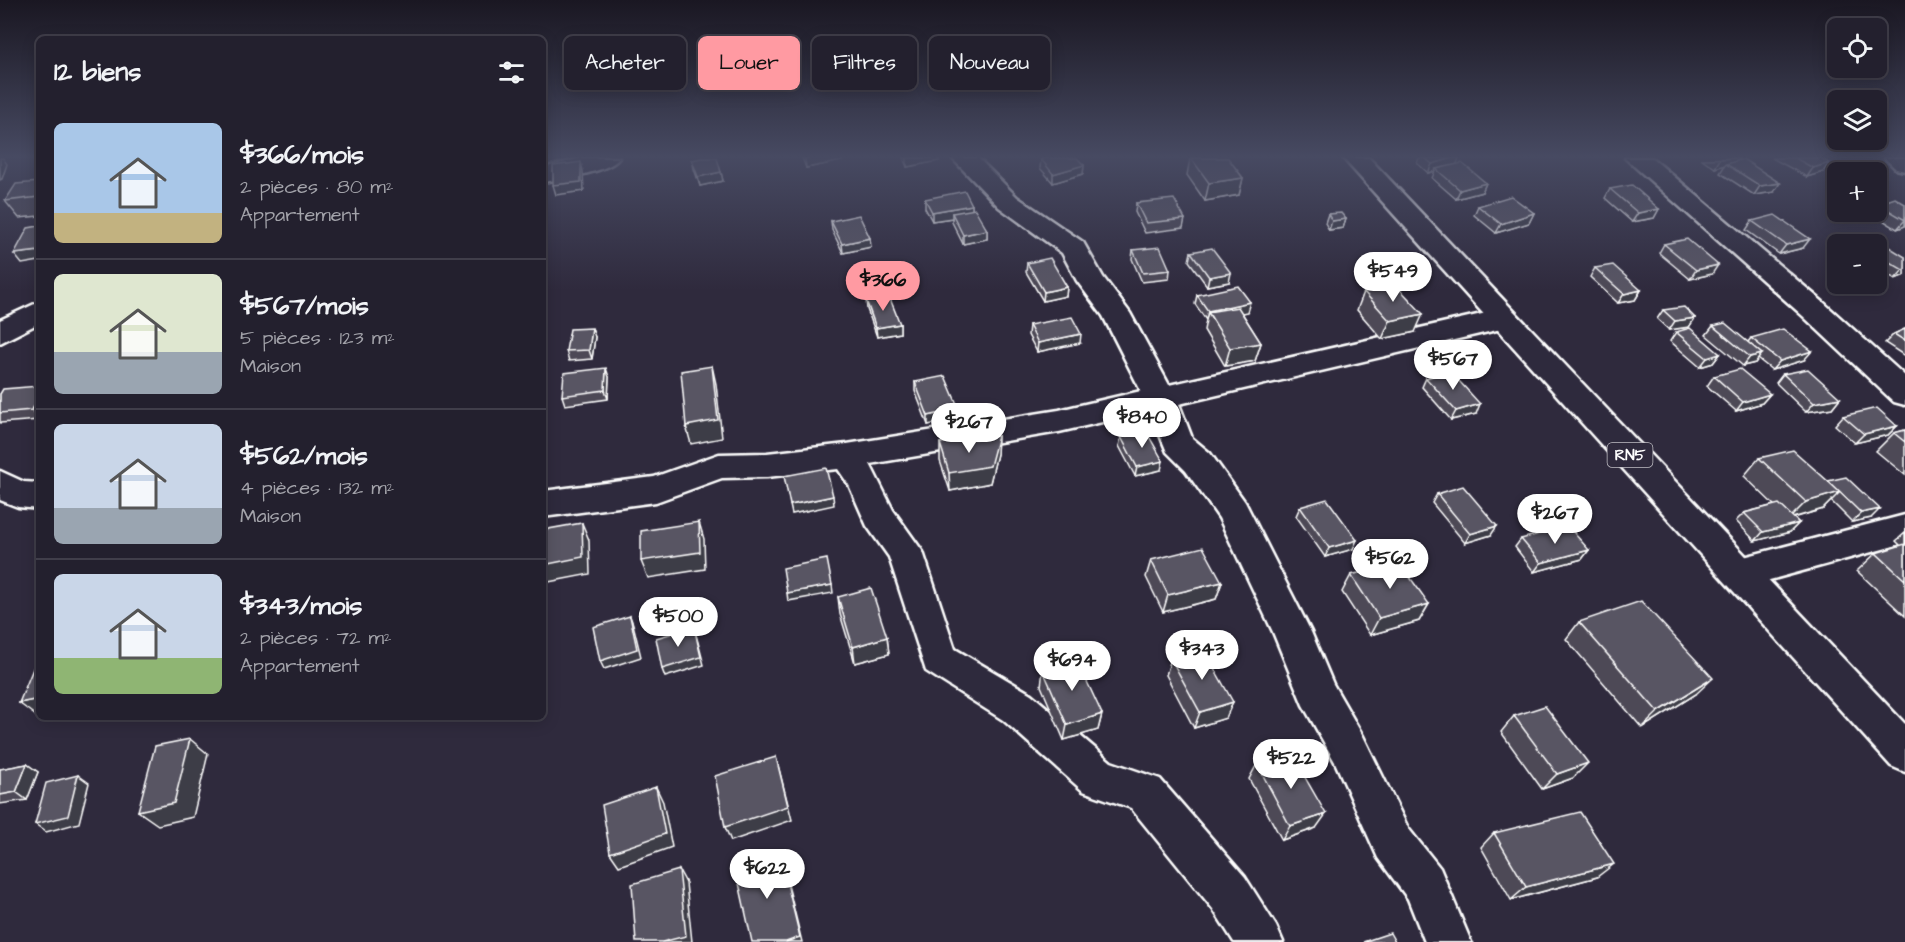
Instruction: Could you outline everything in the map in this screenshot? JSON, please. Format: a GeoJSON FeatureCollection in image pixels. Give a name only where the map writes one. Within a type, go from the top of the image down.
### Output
{"type":"FeatureCollection","features":[{"type":"Feature","properties":{"kind":"main road"},"geometry":{"type":"LineString","coordinates":[[1008,202],[1073,248],[1090,281],[1121,322],[1161,399],[1178,444],[1198,462],[1233,511],[1292,632],[1317,693],[1349,749],[1393,843],[1424,884],[1448,942]]}},
{"type":"Feature","properties":{"kind":"main road","name":"RN5"},"geometry":{"type":"LineString","coordinates":[[1396,202],[1905,753]]}},
{"type":"Feature","properties":{"kind":"main road"},"geometry":{"type":"LineString","coordinates":[[1688,202],[1813,309],[1905,394]]}},
{"type":"Feature","properties":{"kind":"main road"},"geometry":{"type":"LineString","coordinates":[[0,333],[36,313]]}},
{"type":"Feature","properties":{"kind":"main road"},"geometry":{"type":"LineString","coordinates":[[546,504],[656,489],[719,466],[766,465],[847,456],[1059,421],[1504,319]]}},
{"type":"Feature","properties":{"kind":"main road"},"geometry":{"type":"LineString","coordinates":[[847,456],[864,481],[879,517],[905,552],[939,659],[1017,707],[1098,777],[1145,793],[1229,893],[1260,942]]}},
{"type":"Feature","properties":{"kind":"main road"},"geometry":{"type":"LineString","coordinates":[[0,484],[18,494],[36,496]]}},
{"type":"Feature","properties":{"kind":"main road"},"geometry":{"type":"LineString","coordinates":[[1740,573],[1905,529]]}},
{"type":"Feature","properties":{"kind":"building"},"geometry":{"type":"Polygon","coordinates":[[[927,202],[970,202],[972,205],[932,212],[927,202]]]}},
{"type":"Feature","properties":{"kind":"building"},"geometry":{"type":"Polygon","coordinates":[[[1176,202],[1185,219],[1146,223],[1136,203],[1176,202]]]}},
{"type":"Feature","properties":{"kind":"building"},"geometry":{"type":"Polygon","coordinates":[[[1491,202],[1519,202],[1534,213],[1501,224],[1478,206],[1491,202]]]}},
{"type":"Feature","properties":{"kind":"building"},"geometry":{"type":"Polygon","coordinates":[[[1625,202],[1651,202],[1659,209],[1638,213],[1625,202]]]}},
{"type":"Feature","properties":{"kind":"building"},"geometry":{"type":"Polygon","coordinates":[[[1887,202],[1905,204],[1905,220],[1887,209],[1887,202]]]}},
{"type":"Feature","properties":{"kind":"building"},"geometry":{"type":"Polygon","coordinates":[[[975,209],[987,230],[963,235],[952,213],[975,209]]]}},
{"type":"Feature","properties":{"kind":"building"},"geometry":{"type":"Polygon","coordinates":[[[1341,213],[1346,219],[1332,221],[1328,214],[1341,213]]]}},
{"type":"Feature","properties":{"kind":"building"},"geometry":{"type":"Polygon","coordinates":[[[859,215],[870,238],[842,244],[831,221],[859,215]]]}},
{"type":"Feature","properties":{"kind":"building"},"geometry":{"type":"Polygon","coordinates":[[[1775,215],[1810,239],[1786,245],[1752,221],[1775,215]]]}},
{"type":"Feature","properties":{"kind":"building"},"geometry":{"type":"Polygon","coordinates":[[[36,227],[36,251],[14,254],[28,228],[36,227]]]}},
{"type":"Feature","properties":{"kind":"building"},"geometry":{"type":"Polygon","coordinates":[[[1687,239],[1718,265],[1696,270],[1664,244],[1687,239]]]}},
{"type":"Feature","properties":{"kind":"building"},"geometry":{"type":"Polygon","coordinates":[[[1887,246],[1905,257],[1905,269],[1887,261],[1887,246]]]}},
{"type":"Feature","properties":{"kind":"building"},"geometry":{"type":"Polygon","coordinates":[[[1160,247],[1170,270],[1143,273],[1133,250],[1160,247]]]}},
{"type":"Feature","properties":{"kind":"building"},"geometry":{"type":"Polygon","coordinates":[[[1212,248],[1231,273],[1209,277],[1191,252],[1212,248]]]}},
{"type":"Feature","properties":{"kind":"building"},"geometry":{"type":"Polygon","coordinates":[[[1050,258],[1067,287],[1044,292],[1027,263],[1050,258]]]}},
{"type":"Feature","properties":{"kind":"building"},"geometry":{"type":"Polygon","coordinates":[[[1613,265],[1641,290],[1624,294],[1595,268],[1613,265]]]}},
{"type":"Feature","properties":{"kind":"building"},"geometry":{"type":"Polygon","coordinates":[[[1396,285],[1423,314],[1390,321],[1364,292],[1396,285]]]}},
{"type":"Feature","properties":{"kind":"building"},"geometry":{"type":"Polygon","coordinates":[[[1238,286],[1250,302],[1208,311],[1197,295],[1238,286]]]}},
{"type":"Feature","properties":{"kind":"building"},"geometry":{"type":"Polygon","coordinates":[[[889,296],[900,324],[876,328],[866,300],[889,296]]]}},
{"type":"Feature","properties":{"kind":"building"},"geometry":{"type":"Polygon","coordinates":[[[1238,307],[1261,343],[1230,348],[1208,312],[1238,307]]]}},
{"type":"Feature","properties":{"kind":"building"},"geometry":{"type":"Polygon","coordinates":[[[1684,307],[1695,318],[1675,321],[1663,310],[1684,307]]]}},
{"type":"Feature","properties":{"kind":"building"},"geometry":{"type":"Polygon","coordinates":[[[1072,317],[1081,334],[1038,343],[1029,325],[1072,317]]]}},
{"type":"Feature","properties":{"kind":"building"},"geometry":{"type":"Polygon","coordinates":[[[1725,323],[1762,354],[1750,357],[1713,326],[1725,323]]]}},
{"type":"Feature","properties":{"kind":"building"},"geometry":{"type":"Polygon","coordinates":[[[592,328],[589,350],[566,351],[570,329],[592,328]]]}},
{"type":"Feature","properties":{"kind":"building"},"geometry":{"type":"Polygon","coordinates":[[[1690,328],[1720,354],[1707,358],[1676,332],[1690,328]]]}},
{"type":"Feature","properties":{"kind":"building"},"geometry":{"type":"Polygon","coordinates":[[[1783,329],[1812,351],[1780,361],[1751,338],[1783,329]]]}},
{"type":"Feature","properties":{"kind":"building"},"geometry":{"type":"Polygon","coordinates":[[[1905,329],[1905,341],[1894,334],[1905,329]]]}},
{"type":"Feature","properties":{"kind":"building"},"geometry":{"type":"Polygon","coordinates":[[[712,366],[718,420],[686,426],[681,371],[712,366]]]}},
{"type":"Feature","properties":{"kind":"building"},"geometry":{"type":"Polygon","coordinates":[[[606,368],[605,390],[562,396],[564,373],[606,368]]]}},
{"type":"Feature","properties":{"kind":"building"},"geometry":{"type":"Polygon","coordinates":[[[1740,369],[1770,394],[1743,402],[1714,376],[1740,369]]]}},
{"type":"Feature","properties":{"kind":"building"},"geometry":{"type":"Polygon","coordinates":[[[1808,369],[1840,398],[1814,403],[1783,374],[1808,369]]]}},
{"type":"Feature","properties":{"kind":"building"},"geometry":{"type":"Polygon","coordinates":[[[1450,371],[1480,404],[1456,411],[1426,378],[1450,371]]]}},
{"type":"Feature","properties":{"kind":"building"},"geometry":{"type":"Polygon","coordinates":[[[945,376],[959,409],[928,416],[915,382],[945,376]]]}},
{"type":"Feature","properties":{"kind":"building"},"geometry":{"type":"Polygon","coordinates":[[[36,386],[36,403],[32,410],[0,413],[0,394],[3,389],[36,386]]]}},
{"type":"Feature","properties":{"kind":"building"},"geometry":{"type":"Polygon","coordinates":[[[1877,408],[1897,426],[1864,434],[1843,416],[1877,408]]]}},
{"type":"Feature","properties":{"kind":"building"},"geometry":{"type":"Polygon","coordinates":[[[1905,430],[1905,442],[1894,433],[1905,430]]]}},
{"type":"Feature","properties":{"kind":"building"},"geometry":{"type":"Polygon","coordinates":[[[1146,431],[1163,461],[1137,467],[1121,437],[1146,431]]]}},
{"type":"Feature","properties":{"kind":"building"},"geometry":{"type":"Polygon","coordinates":[[[998,436],[990,466],[949,473],[940,443],[998,436]]]}},
{"type":"Feature","properties":{"kind":"building"},"geometry":{"type":"Polygon","coordinates":[[[1793,450],[1840,492],[1806,502],[1759,458],[1793,450]]]}},
{"type":"Feature","properties":{"kind":"building"},"geometry":{"type":"Polygon","coordinates":[[[826,468],[833,496],[790,505],[784,476],[826,468]]]}},
{"type":"Feature","properties":{"kind":"building"},"geometry":{"type":"Polygon","coordinates":[[[1846,477],[1880,509],[1861,513],[1828,481],[1846,477]]]}},
{"type":"Feature","properties":{"kind":"building"},"geometry":{"type":"Polygon","coordinates":[[[1463,486],[1497,526],[1470,534],[1437,494],[1463,486]]]}},
{"type":"Feature","properties":{"kind":"building"},"geometry":{"type":"Polygon","coordinates":[[[1327,499],[1357,540],[1329,548],[1300,507],[1327,499]]]}},
{"type":"Feature","properties":{"kind":"building"},"geometry":{"type":"Polygon","coordinates":[[[1779,504],[1799,523],[1763,532],[1744,513],[1779,504]]]}},
{"type":"Feature","properties":{"kind":"building"},"geometry":{"type":"Polygon","coordinates":[[[699,522],[700,552],[641,561],[641,531],[699,522]]]}},
{"type":"Feature","properties":{"kind":"building"},"geometry":{"type":"Polygon","coordinates":[[[582,523],[583,557],[546,564],[546,529],[582,523]]]}},
{"type":"Feature","properties":{"kind":"building"},"geometry":{"type":"Polygon","coordinates":[[[1568,526],[1589,550],[1541,563],[1521,539],[1568,526]]]}},
{"type":"Feature","properties":{"kind":"building"},"geometry":{"type":"Polygon","coordinates":[[[1905,544],[1905,580],[1876,553],[1905,544]]]}},
{"type":"Feature","properties":{"kind":"building"},"geometry":{"type":"Polygon","coordinates":[[[1203,547],[1222,582],[1168,595],[1151,560],[1203,547]]]}},
{"type":"Feature","properties":{"kind":"building"},"geometry":{"type":"Polygon","coordinates":[[[827,559],[832,585],[787,593],[783,568],[827,559]]]}},
{"type":"Feature","properties":{"kind":"building"},"geometry":{"type":"Polygon","coordinates":[[[1399,562],[1429,604],[1379,618],[1351,575],[1399,562]]]}},
{"type":"Feature","properties":{"kind":"building"},"geometry":{"type":"Polygon","coordinates":[[[871,588],[887,637],[853,647],[838,597],[871,588]]]}},
{"type":"Feature","properties":{"kind":"building"},"geometry":{"type":"Polygon","coordinates":[[[1641,601],[1713,678],[1658,712],[1579,622],[1641,601]]]}},
{"type":"Feature","properties":{"kind":"building"},"geometry":{"type":"Polygon","coordinates":[[[630,616],[637,649],[600,661],[593,627],[630,616]]]}},
{"type":"Feature","properties":{"kind":"building"},"geometry":{"type":"Polygon","coordinates":[[[694,627],[701,657],[662,669],[656,638],[694,627]]]}},
{"type":"Feature","properties":{"kind":"building"},"geometry":{"type":"Polygon","coordinates":[[[1204,650],[1233,702],[1200,712],[1171,659],[1204,650]]]}},
{"type":"Feature","properties":{"kind":"building"},"geometry":{"type":"Polygon","coordinates":[[[1077,660],[1102,714],[1067,725],[1043,670],[1077,660]]]}},
{"type":"Feature","properties":{"kind":"building"},"geometry":{"type":"Polygon","coordinates":[[[36,661],[36,700],[19,703],[36,661]]]}},
{"type":"Feature","properties":{"kind":"building"},"geometry":{"type":"Polygon","coordinates":[[[1545,706],[1588,763],[1557,774],[1514,716],[1545,706]]]}},
{"type":"Feature","properties":{"kind":"building"},"geometry":{"type":"Polygon","coordinates":[[[190,739],[174,803],[138,811],[155,746],[190,739]]]}},
{"type":"Feature","properties":{"kind":"building"},"geometry":{"type":"Polygon","coordinates":[[[1291,753],[1326,814],[1290,826],[1257,764],[1291,753]]]}},
{"type":"Feature","properties":{"kind":"building"},"geometry":{"type":"Polygon","coordinates":[[[776,757],[788,806],[725,827],[715,776],[776,757]]]}},
{"type":"Feature","properties":{"kind":"building"},"geometry":{"type":"Polygon","coordinates":[[[27,764],[16,792],[0,795],[0,769],[27,764]]]}},
{"type":"Feature","properties":{"kind":"building"},"geometry":{"type":"Polygon","coordinates":[[[78,775],[68,816],[35,824],[46,783],[78,775]]]}},
{"type":"Feature","properties":{"kind":"building"},"geometry":{"type":"Polygon","coordinates":[[[656,787],[665,834],[610,853],[602,805],[656,787]]]}},
{"type":"Feature","properties":{"kind":"building"},"geometry":{"type":"Polygon","coordinates":[[[1580,812],[1614,864],[1526,887],[1494,833],[1580,812]]]}},
{"type":"Feature","properties":{"kind":"building"},"geometry":{"type":"Polygon","coordinates":[[[779,850],[800,937],[786,942],[752,942],[735,865],[779,850]]]}},
{"type":"Feature","properties":{"kind":"building"},"geometry":{"type":"Polygon","coordinates":[[[679,870],[686,936],[662,942],[636,942],[632,884],[679,870]]]}},
{"type":"Feature","properties":{"kind":"building"},"geometry":{"type":"Polygon","coordinates":[[[1390,933],[1395,942],[1363,942],[1390,933]]]}}]}
